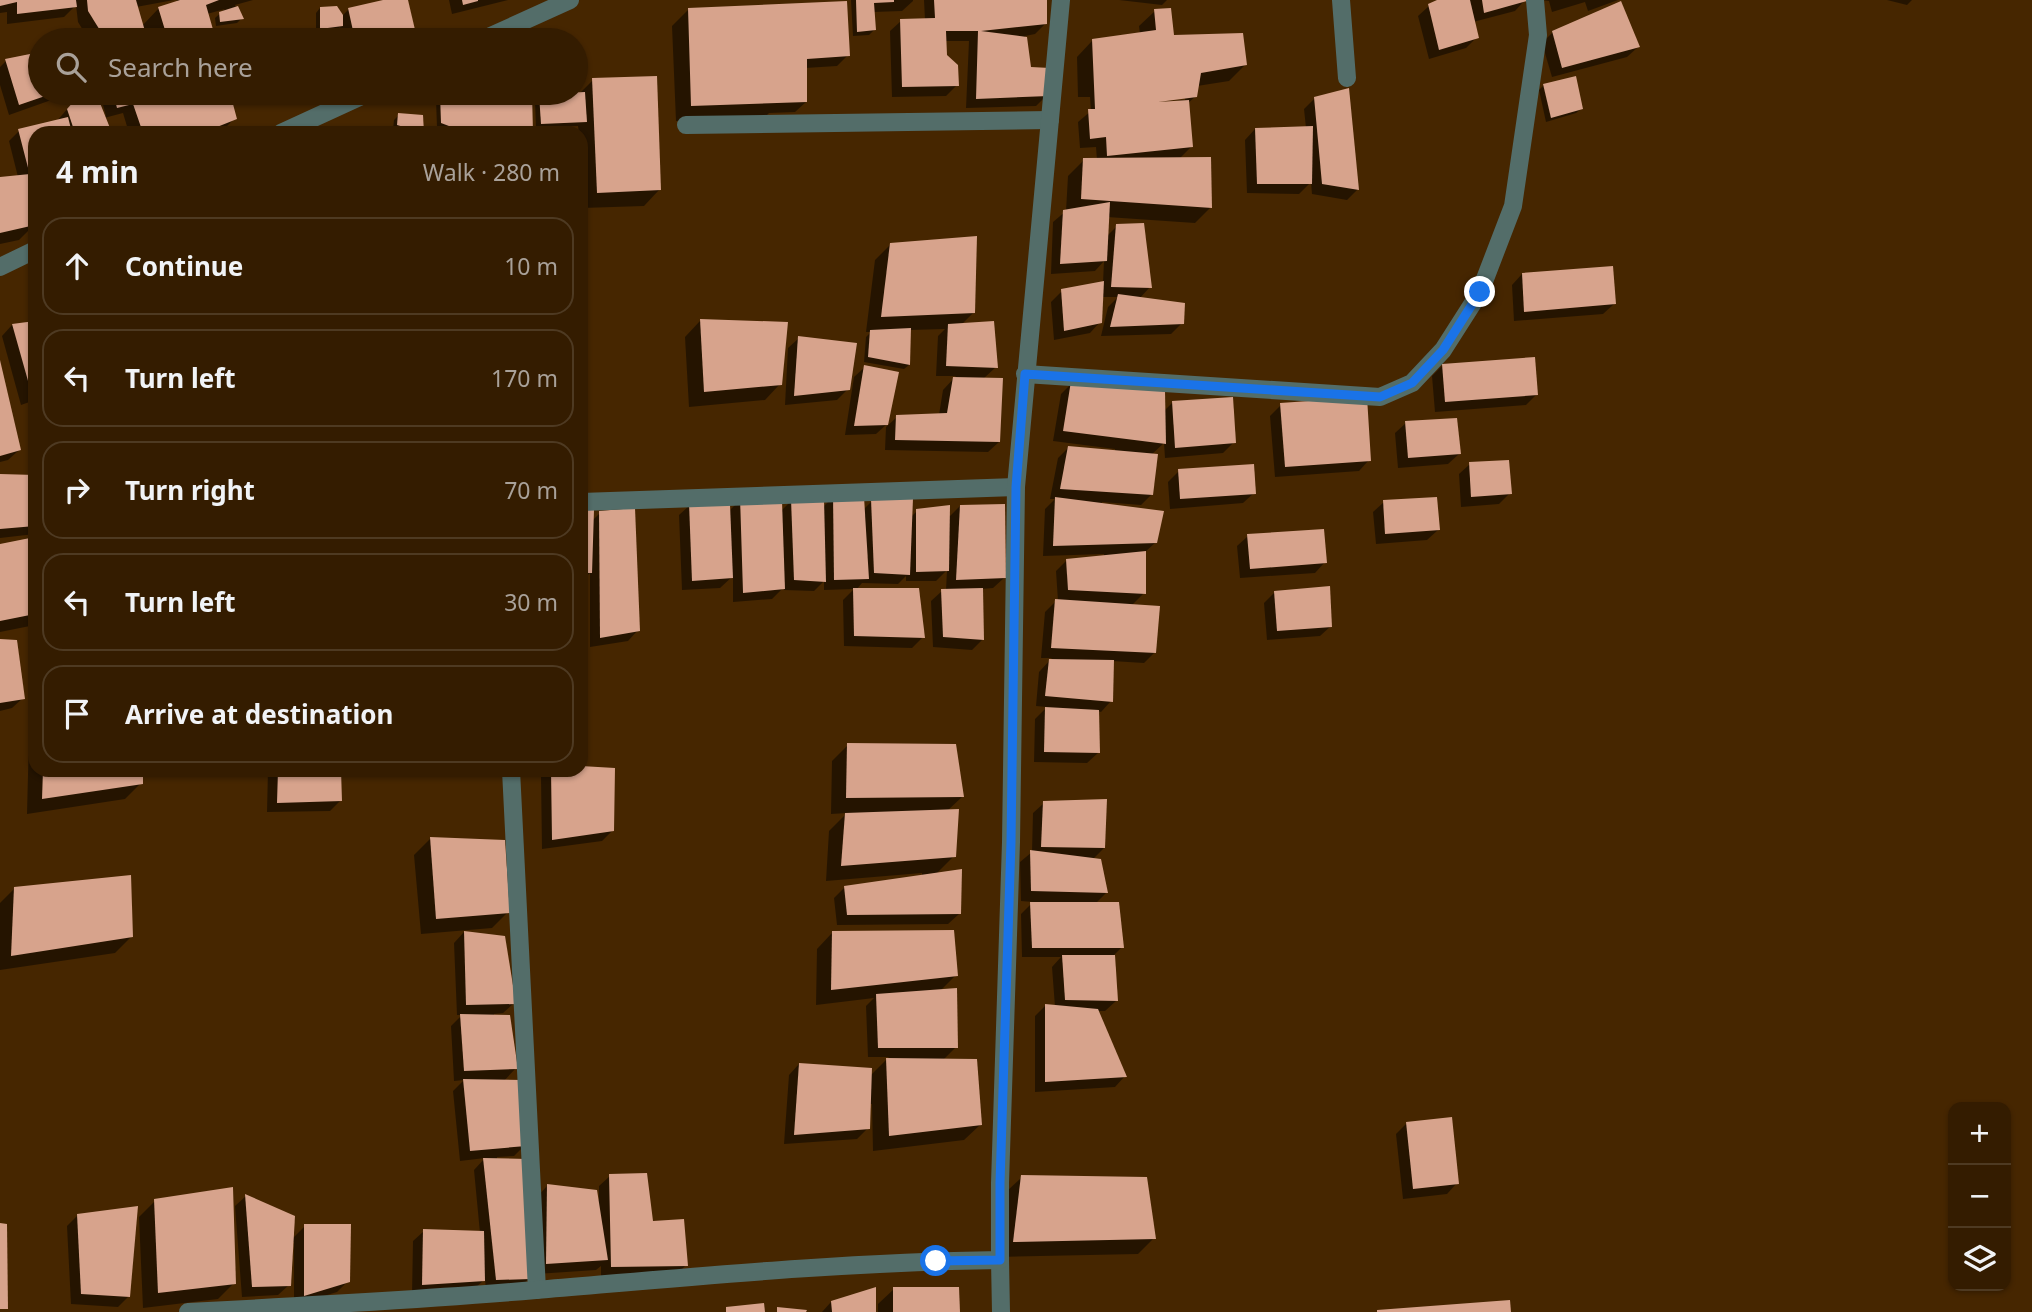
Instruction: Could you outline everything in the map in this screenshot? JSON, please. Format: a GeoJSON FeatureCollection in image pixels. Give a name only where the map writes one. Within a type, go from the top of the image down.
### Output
{"type":"FeatureCollection","features":[{"type":"Feature","properties":{"kind":"street"},"geometry":{"type":"LineString","coordinates":[[508,28],[570,0]]}},
{"type":"Feature","properties":{"kind":"street"},"geometry":{"type":"LineString","coordinates":[[1001,1312],[1000,1183],[1011,842],[1016,487],[1061,0]]}},
{"type":"Feature","properties":{"kind":"street"},"geometry":{"type":"LineString","coordinates":[[1341,0],[1347,78]]}},
{"type":"Feature","properties":{"kind":"street"},"geometry":{"type":"LineString","coordinates":[[1025,374],[1380,397],[1412,383],[1443,350],[1480,292],[1513,206],[1538,35],[1535,0]]}},
{"type":"Feature","properties":{"kind":"street"},"geometry":{"type":"LineString","coordinates":[[296,126],[342,105]]}},
{"type":"Feature","properties":{"kind":"street"},"geometry":{"type":"LineString","coordinates":[[686,125],[1050,120]]}},
{"type":"Feature","properties":{"kind":"street"},"geometry":{"type":"LineString","coordinates":[[0,267],[28,253]]}},
{"type":"Feature","properties":{"kind":"street"},"geometry":{"type":"LineString","coordinates":[[588,502],[1016,487]]}},
{"type":"Feature","properties":{"kind":"street"},"geometry":{"type":"LineString","coordinates":[[511,777],[537,1290]]}},
{"type":"Feature","properties":{"kind":"street"},"geometry":{"type":"LineString","coordinates":[[188,1312],[375,1302],[698,1275],[936,1261],[1000,1260]]}},
{"type":"Feature","properties":{"kind":"building"},"geometry":{"type":"Polygon","coordinates":[[[0,0],[76,0],[77,7],[17,14],[17,2],[0,6],[0,0]]]}},
{"type":"Feature","properties":{"kind":"building"},"geometry":{"type":"Polygon","coordinates":[[[87,0],[136,0],[144,28],[99,28],[88,11],[87,0]]]}},
{"type":"Feature","properties":{"kind":"building"},"geometry":{"type":"Polygon","coordinates":[[[180,0],[219,0],[206,5],[213,28],[164,28],[158,7],[180,0]]]}},
{"type":"Feature","properties":{"kind":"building"},"geometry":{"type":"Polygon","coordinates":[[[383,0],[408,0],[415,28],[352,28],[348,8],[383,0]]]}},
{"type":"Feature","properties":{"kind":"building"},"geometry":{"type":"Polygon","coordinates":[[[462,0],[478,0],[478,1],[463,5],[462,0]]]}},
{"type":"Feature","properties":{"kind":"building"},"geometry":{"type":"Polygon","coordinates":[[[856,0],[894,2],[874,3],[876,30],[857,32],[856,0]]]}},
{"type":"Feature","properties":{"kind":"building"},"geometry":{"type":"Polygon","coordinates":[[[934,0],[1047,0],[1047,24],[981,31],[1027,37],[1031,67],[1050,68],[1049,96],[976,99],[978,31],[946,31],[947,55],[958,65],[959,86],[902,87],[900,19],[935,18],[934,0]]]}},
{"type":"Feature","properties":{"kind":"building"},"geometry":{"type":"Polygon","coordinates":[[[1437,0],[1470,0],[1479,38],[1439,50],[1428,4],[1437,0]]]}},
{"type":"Feature","properties":{"kind":"building"},"geometry":{"type":"Polygon","coordinates":[[[1482,0],[1526,0],[1527,1],[1484,13],[1482,0]]]}},
{"type":"Feature","properties":{"kind":"building"},"geometry":{"type":"Polygon","coordinates":[[[847,1],[850,56],[807,59],[807,102],[691,106],[688,8],[847,1]]]}},
{"type":"Feature","properties":{"kind":"building"},"geometry":{"type":"Polygon","coordinates":[[[1621,1],[1640,47],[1562,68],[1552,31],[1621,1]]]}},
{"type":"Feature","properties":{"kind":"building"},"geometry":{"type":"Polygon","coordinates":[[[238,6],[244,19],[220,22],[219,12],[238,6]]]}},
{"type":"Feature","properties":{"kind":"building"},"geometry":{"type":"Polygon","coordinates":[[[337,6],[343,15],[343,26],[320,28],[320,7],[337,6]]]}},
{"type":"Feature","properties":{"kind":"building"},"geometry":{"type":"Polygon","coordinates":[[[1171,8],[1174,35],[1243,33],[1247,65],[1201,73],[1197,97],[1158,102],[1189,100],[1193,147],[1107,156],[1106,137],[1090,139],[1088,109],[1095,109],[1092,39],[1156,30],[1154,9],[1171,8]]]}},
{"type":"Feature","properties":{"kind":"building"},"geometry":{"type":"Polygon","coordinates":[[[28,54],[28,102],[19,105],[5,59],[28,54]]]}},
{"type":"Feature","properties":{"kind":"building"},"geometry":{"type":"Polygon","coordinates":[[[657,76],[661,190],[597,193],[592,78],[657,76]]]}},
{"type":"Feature","properties":{"kind":"building"},"geometry":{"type":"Polygon","coordinates":[[[1576,76],[1583,109],[1551,118],[1543,84],[1576,76]]]}},
{"type":"Feature","properties":{"kind":"building"},"geometry":{"type":"Polygon","coordinates":[[[1349,88],[1359,190],[1322,184],[1314,97],[1349,88]]]}},
{"type":"Feature","properties":{"kind":"building"},"geometry":{"type":"Polygon","coordinates":[[[70,105],[101,105],[109,126],[73,126],[67,109],[70,105]]]}},
{"type":"Feature","properties":{"kind":"building"},"geometry":{"type":"Polygon","coordinates":[[[133,105],[233,105],[237,119],[220,126],[141,126],[133,105]]]}},
{"type":"Feature","properties":{"kind":"building"},"geometry":{"type":"Polygon","coordinates":[[[440,105],[532,105],[533,126],[449,126],[441,123],[440,105]]]}},
{"type":"Feature","properties":{"kind":"building"},"geometry":{"type":"Polygon","coordinates":[[[540,105],[586,105],[587,122],[541,124],[540,105]]]}},
{"type":"Feature","properties":{"kind":"building"},"geometry":{"type":"Polygon","coordinates":[[[398,113],[423,115],[424,126],[397,125],[398,113]]]}},
{"type":"Feature","properties":{"kind":"building"},"geometry":{"type":"Polygon","coordinates":[[[68,117],[70,126],[30,126],[68,117]]]}},
{"type":"Feature","properties":{"kind":"building"},"geometry":{"type":"Polygon","coordinates":[[[1313,126],[1312,184],[1257,184],[1255,128],[1313,126]]]}},
{"type":"Feature","properties":{"kind":"building"},"geometry":{"type":"Polygon","coordinates":[[[28,127],[28,168],[18,129],[28,127]]]}},
{"type":"Feature","properties":{"kind":"building"},"geometry":{"type":"Polygon","coordinates":[[[1211,157],[1212,208],[1081,199],[1083,158],[1211,157]]]}},
{"type":"Feature","properties":{"kind":"building"},"geometry":{"type":"Polygon","coordinates":[[[28,174],[28,227],[0,233],[0,177],[28,174]]]}},
{"type":"Feature","properties":{"kind":"building"},"geometry":{"type":"Polygon","coordinates":[[[1110,202],[1107,261],[1060,264],[1063,210],[1110,202]]]}},
{"type":"Feature","properties":{"kind":"building"},"geometry":{"type":"Polygon","coordinates":[[[1144,223],[1152,288],[1111,287],[1116,224],[1144,223]]]}},
{"type":"Feature","properties":{"kind":"building"},"geometry":{"type":"Polygon","coordinates":[[[977,236],[975,313],[881,317],[890,243],[977,236]]]}},
{"type":"Feature","properties":{"kind":"building"},"geometry":{"type":"Polygon","coordinates":[[[1613,266],[1616,304],[1524,312],[1522,273],[1613,266]]]}},
{"type":"Feature","properties":{"kind":"building"},"geometry":{"type":"Polygon","coordinates":[[[1104,281],[1102,323],[1064,331],[1061,289],[1104,281]]]}},
{"type":"Feature","properties":{"kind":"building"},"geometry":{"type":"Polygon","coordinates":[[[1118,294],[1185,303],[1184,324],[1110,327],[1118,294]]]}},
{"type":"Feature","properties":{"kind":"building"},"geometry":{"type":"Polygon","coordinates":[[[700,319],[788,322],[782,385],[704,392],[700,319]]]}},
{"type":"Feature","properties":{"kind":"building"},"geometry":{"type":"Polygon","coordinates":[[[994,321],[998,368],[946,366],[948,324],[994,321]]]}},
{"type":"Feature","properties":{"kind":"building"},"geometry":{"type":"Polygon","coordinates":[[[28,322],[28,381],[12,324],[28,322]]]}},
{"type":"Feature","properties":{"kind":"building"},"geometry":{"type":"Polygon","coordinates":[[[911,328],[910,365],[868,357],[870,330],[911,328]]]}},
{"type":"Feature","properties":{"kind":"building"},"geometry":{"type":"Polygon","coordinates":[[[798,336],[857,343],[850,390],[794,396],[798,336]]]}},
{"type":"Feature","properties":{"kind":"building"},"geometry":{"type":"Polygon","coordinates":[[[1535,357],[1538,395],[1445,402],[1442,364],[1535,357]]]}},
{"type":"Feature","properties":{"kind":"building"},"geometry":{"type":"Polygon","coordinates":[[[0,360],[21,450],[0,456],[0,360]]]}},
{"type":"Feature","properties":{"kind":"building"},"geometry":{"type":"Polygon","coordinates":[[[864,365],[899,372],[888,425],[854,426],[864,365]]]}},
{"type":"Feature","properties":{"kind":"building"},"geometry":{"type":"Polygon","coordinates":[[[953,377],[1003,378],[1000,442],[895,440],[896,415],[947,413],[953,377]]]}},
{"type":"Feature","properties":{"kind":"building"},"geometry":{"type":"Polygon","coordinates":[[[1071,381],[1165,391],[1166,444],[1063,431],[1071,381]]]}},
{"type":"Feature","properties":{"kind":"building"},"geometry":{"type":"Polygon","coordinates":[[[1233,397],[1236,443],[1175,448],[1172,401],[1233,397]]]}},
{"type":"Feature","properties":{"kind":"building"},"geometry":{"type":"Polygon","coordinates":[[[1367,397],[1371,461],[1285,467],[1280,403],[1367,397]]]}},
{"type":"Feature","properties":{"kind":"building"},"geometry":{"type":"Polygon","coordinates":[[[1457,418],[1461,454],[1408,458],[1405,421],[1457,418]]]}},
{"type":"Feature","properties":{"kind":"building"},"geometry":{"type":"Polygon","coordinates":[[[1068,446],[1158,454],[1153,495],[1060,489],[1068,446]]]}},
{"type":"Feature","properties":{"kind":"building"},"geometry":{"type":"Polygon","coordinates":[[[1509,460],[1512,494],[1471,497],[1469,462],[1509,460]]]}},
{"type":"Feature","properties":{"kind":"building"},"geometry":{"type":"Polygon","coordinates":[[[1254,464],[1256,494],[1180,499],[1178,469],[1254,464]]]}},
{"type":"Feature","properties":{"kind":"building"},"geometry":{"type":"Polygon","coordinates":[[[0,474],[28,475],[28,527],[0,529],[0,474]]]}},
{"type":"Feature","properties":{"kind":"building"},"geometry":{"type":"Polygon","coordinates":[[[833,494],[864,497],[869,579],[834,580],[833,494]]]}},
{"type":"Feature","properties":{"kind":"building"},"geometry":{"type":"Polygon","coordinates":[[[740,497],[782,501],[785,589],[743,593],[740,497]]]}},
{"type":"Feature","properties":{"kind":"building"},"geometry":{"type":"Polygon","coordinates":[[[1055,497],[1164,511],[1157,543],[1053,546],[1055,497]]]}},
{"type":"Feature","properties":{"kind":"building"},"geometry":{"type":"Polygon","coordinates":[[[1437,497],[1440,530],[1385,534],[1383,500],[1437,497]]]}},
{"type":"Feature","properties":{"kind":"building"},"geometry":{"type":"Polygon","coordinates":[[[913,498],[910,575],[874,573],[871,499],[913,498]]]}},
{"type":"Feature","properties":{"kind":"building"},"geometry":{"type":"Polygon","coordinates":[[[791,499],[824,499],[826,582],[794,580],[791,499]]]}},
{"type":"Feature","properties":{"kind":"building"},"geometry":{"type":"Polygon","coordinates":[[[689,503],[730,504],[733,578],[692,581],[689,503]]]}},
{"type":"Feature","properties":{"kind":"building"},"geometry":{"type":"Polygon","coordinates":[[[1005,504],[1006,578],[956,580],[960,505],[1005,504]]]}},
{"type":"Feature","properties":{"kind":"building"},"geometry":{"type":"Polygon","coordinates":[[[950,505],[949,571],[916,572],[916,509],[950,505]]]}},
{"type":"Feature","properties":{"kind":"building"},"geometry":{"type":"Polygon","coordinates":[[[635,508],[640,631],[600,638],[599,511],[635,508]]]}},
{"type":"Feature","properties":{"kind":"building"},"geometry":{"type":"Polygon","coordinates":[[[588,510],[594,510],[592,573],[588,573],[588,510]]]}},
{"type":"Feature","properties":{"kind":"building"},"geometry":{"type":"Polygon","coordinates":[[[1324,529],[1327,563],[1250,569],[1247,534],[1324,529]]]}},
{"type":"Feature","properties":{"kind":"building"},"geometry":{"type":"Polygon","coordinates":[[[28,538],[28,615],[0,621],[0,544],[28,538]]]}},
{"type":"Feature","properties":{"kind":"building"},"geometry":{"type":"Polygon","coordinates":[[[1146,551],[1146,594],[1068,590],[1066,559],[1146,551]]]}},
{"type":"Feature","properties":{"kind":"building"},"geometry":{"type":"Polygon","coordinates":[[[1330,586],[1332,627],[1277,631],[1274,591],[1330,586]]]}},
{"type":"Feature","properties":{"kind":"building"},"geometry":{"type":"Polygon","coordinates":[[[853,588],[919,588],[925,638],[854,636],[853,588]]]}},
{"type":"Feature","properties":{"kind":"building"},"geometry":{"type":"Polygon","coordinates":[[[983,588],[984,640],[943,637],[941,589],[983,588]]]}},
{"type":"Feature","properties":{"kind":"building"},"geometry":{"type":"Polygon","coordinates":[[[1055,599],[1160,606],[1156,653],[1051,648],[1055,599]]]}},
{"type":"Feature","properties":{"kind":"building"},"geometry":{"type":"Polygon","coordinates":[[[0,639],[17,640],[25,699],[0,703],[0,639]]]}},
{"type":"Feature","properties":{"kind":"building"},"geometry":{"type":"Polygon","coordinates":[[[1049,659],[1114,660],[1113,702],[1045,696],[1049,659]]]}},
{"type":"Feature","properties":{"kind":"building"},"geometry":{"type":"Polygon","coordinates":[[[1045,707],[1099,710],[1100,753],[1044,752],[1045,707]]]}},
{"type":"Feature","properties":{"kind":"building"},"geometry":{"type":"Polygon","coordinates":[[[847,743],[956,744],[964,797],[846,798],[847,743]]]}},
{"type":"Feature","properties":{"kind":"building"},"geometry":{"type":"Polygon","coordinates":[[[588,766],[615,768],[614,831],[552,840],[551,777],[588,777],[588,766]]]}},
{"type":"Feature","properties":{"kind":"building"},"geometry":{"type":"Polygon","coordinates":[[[43,777],[143,777],[143,784],[42,799],[43,777]]]}},
{"type":"Feature","properties":{"kind":"building"},"geometry":{"type":"Polygon","coordinates":[[[278,777],[341,777],[342,801],[277,803],[278,777]]]}},
{"type":"Feature","properties":{"kind":"building"},"geometry":{"type":"Polygon","coordinates":[[[1107,799],[1105,848],[1041,847],[1043,801],[1107,799]]]}},
{"type":"Feature","properties":{"kind":"building"},"geometry":{"type":"Polygon","coordinates":[[[959,809],[956,857],[841,866],[845,813],[959,809]]]}},
{"type":"Feature","properties":{"kind":"building"},"geometry":{"type":"Polygon","coordinates":[[[430,837],[505,840],[510,913],[436,919],[430,837]]]}},
{"type":"Feature","properties":{"kind":"building"},"geometry":{"type":"Polygon","coordinates":[[[1030,850],[1101,859],[1108,893],[1031,891],[1030,850]]]}},
{"type":"Feature","properties":{"kind":"building"},"geometry":{"type":"Polygon","coordinates":[[[962,869],[961,914],[847,915],[844,886],[962,869]]]}},
{"type":"Feature","properties":{"kind":"building"},"geometry":{"type":"Polygon","coordinates":[[[131,875],[133,937],[11,956],[14,887],[131,875]]]}},
{"type":"Feature","properties":{"kind":"building"},"geometry":{"type":"Polygon","coordinates":[[[1030,902],[1119,902],[1124,948],[1032,948],[1030,902]]]}},
{"type":"Feature","properties":{"kind":"building"},"geometry":{"type":"Polygon","coordinates":[[[954,930],[958,976],[831,990],[832,931],[954,930]]]}},
{"type":"Feature","properties":{"kind":"building"},"geometry":{"type":"Polygon","coordinates":[[[464,931],[505,936],[516,1004],[466,1005],[464,931]]]}},
{"type":"Feature","properties":{"kind":"building"},"geometry":{"type":"Polygon","coordinates":[[[1062,955],[1115,955],[1118,1001],[1065,1000],[1062,955]]]}},
{"type":"Feature","properties":{"kind":"building"},"geometry":{"type":"Polygon","coordinates":[[[957,988],[958,1048],[878,1048],[876,994],[957,988]]]}},
{"type":"Feature","properties":{"kind":"building"},"geometry":{"type":"Polygon","coordinates":[[[1045,1004],[1098,1009],[1127,1077],[1045,1082],[1045,1004]]]}},
{"type":"Feature","properties":{"kind":"building"},"geometry":{"type":"Polygon","coordinates":[[[460,1014],[510,1015],[518,1069],[464,1071],[460,1014]]]}},
{"type":"Feature","properties":{"kind":"building"},"geometry":{"type":"Polygon","coordinates":[[[886,1058],[977,1059],[982,1125],[889,1136],[886,1058]]]}},
{"type":"Feature","properties":{"kind":"building"},"geometry":{"type":"Polygon","coordinates":[[[799,1063],[872,1068],[870,1129],[794,1135],[799,1063]]]}},
{"type":"Feature","properties":{"kind":"building"},"geometry":{"type":"Polygon","coordinates":[[[463,1079],[523,1080],[526,1146],[470,1151],[463,1079]]]}},
{"type":"Feature","properties":{"kind":"building"},"geometry":{"type":"Polygon","coordinates":[[[1452,1117],[1459,1184],[1413,1189],[1406,1122],[1452,1117]]]}},
{"type":"Feature","properties":{"kind":"building"},"geometry":{"type":"Polygon","coordinates":[[[483,1158],[527,1159],[531,1279],[496,1280],[483,1158]]]}},
{"type":"Feature","properties":{"kind":"building"},"geometry":{"type":"Polygon","coordinates":[[[647,1173],[653,1221],[684,1219],[688,1266],[611,1267],[609,1174],[647,1173]]]}},
{"type":"Feature","properties":{"kind":"building"},"geometry":{"type":"Polygon","coordinates":[[[1021,1175],[1147,1177],[1156,1239],[1013,1242],[1021,1175]]]}},
{"type":"Feature","properties":{"kind":"building"},"geometry":{"type":"Polygon","coordinates":[[[547,1184],[597,1190],[608,1260],[546,1264],[547,1184]]]}},
{"type":"Feature","properties":{"kind":"building"},"geometry":{"type":"Polygon","coordinates":[[[233,1187],[236,1284],[158,1293],[154,1199],[233,1187]]]}},
{"type":"Feature","properties":{"kind":"building"},"geometry":{"type":"Polygon","coordinates":[[[245,1194],[295,1216],[291,1286],[252,1287],[245,1194]]]}},
{"type":"Feature","properties":{"kind":"building"},"geometry":{"type":"Polygon","coordinates":[[[138,1206],[130,1297],[81,1294],[77,1214],[138,1206]]]}},
{"type":"Feature","properties":{"kind":"building"},"geometry":{"type":"Polygon","coordinates":[[[0,1223],[7,1224],[8,1309],[0,1309],[0,1223]]]}},
{"type":"Feature","properties":{"kind":"building"},"geometry":{"type":"Polygon","coordinates":[[[304,1224],[351,1224],[350,1282],[304,1296],[304,1224]]]}},
{"type":"Feature","properties":{"kind":"building"},"geometry":{"type":"Polygon","coordinates":[[[423,1229],[484,1231],[485,1281],[422,1285],[423,1229]]]}},
{"type":"Feature","properties":{"kind":"building"},"geometry":{"type":"Polygon","coordinates":[[[876,1287],[876,1312],[832,1312],[831,1301],[876,1287]]]}},
{"type":"Feature","properties":{"kind":"building"},"geometry":{"type":"Polygon","coordinates":[[[893,1287],[959,1287],[960,1312],[893,1312],[893,1287]]]}},
{"type":"Feature","properties":{"kind":"building"},"geometry":{"type":"Polygon","coordinates":[[[1510,1300],[1511,1312],[1377,1312],[1377,1310],[1510,1300]]]}},
{"type":"Feature","properties":{"kind":"building"},"geometry":{"type":"Polygon","coordinates":[[[764,1303],[765,1312],[726,1312],[726,1307],[764,1303]]]}},
{"type":"Feature","properties":{"kind":"building"},"geometry":{"type":"Polygon","coordinates":[[[777,1307],[807,1310],[777,1312],[777,1307]]]}},
{"type":"Feature","properties":{"kind":"route"},"geometry":{"type":"LineString","coordinates":[[936,1261],[1000,1260],[1011,842],[1016,487],[1025,374],[1380,397],[1412,383],[1443,350],[1480,292]]}}]}
